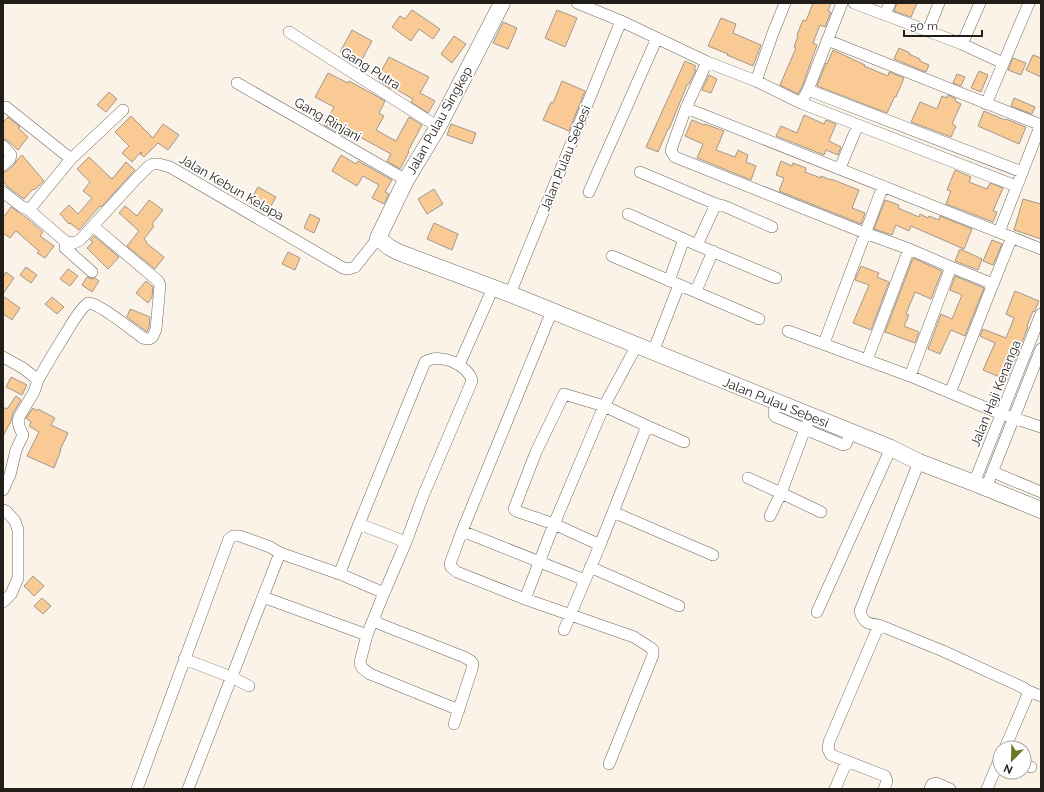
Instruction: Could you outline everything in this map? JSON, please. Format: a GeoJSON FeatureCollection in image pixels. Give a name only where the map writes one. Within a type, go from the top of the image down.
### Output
{"type":"FeatureCollection","features":[{"type":"Feature","properties":{"kind":"street","name":"Jalan Pulau Singkep"},"geometry":{"type":"LineString","coordinates":[[378,238],[406,180],[438,126],[502,3]]}},
{"type":"Feature","properties":{"kind":"street"},"geometry":{"type":"LineString","coordinates":[[577,3],[621,21],[707,62],[756,81],[802,103],[1016,186]]}},
{"type":"Feature","properties":{"kind":"street"},"geometry":{"type":"LineString","coordinates":[[756,81],[785,3]]}},
{"type":"Feature","properties":{"kind":"street"},"geometry":{"type":"LineString","coordinates":[[802,103],[842,3]]}},
{"type":"Feature","properties":{"kind":"street"},"geometry":{"type":"LineString","coordinates":[[854,3],[962,44],[1003,63]]}},
{"type":"Feature","properties":{"kind":"street"},"geometry":{"type":"LineString","coordinates":[[885,14],[890,3]]}},
{"type":"Feature","properties":{"kind":"street"},"geometry":{"type":"LineString","coordinates":[[928,31],[939,3]]}},
{"type":"Feature","properties":{"kind":"street"},"geometry":{"type":"LineString","coordinates":[[962,44],[980,3]]}},
{"type":"Feature","properties":{"kind":"street"},"geometry":{"type":"LineString","coordinates":[[986,104],[1030,3]]}},
{"type":"Feature","properties":{"kind":"street","name":"Jalan Pulau Sebesi"},"geometry":{"type":"LineString","coordinates":[[510,294],[621,21]]}},
{"type":"Feature","properties":{"kind":"street","name":"Gang Putra"},"geometry":{"type":"LineString","coordinates":[[289,32],[438,126]]}},
{"type":"Feature","properties":{"kind":"street"},"geometry":{"type":"LineString","coordinates":[[589,192],[656,38]]}},
{"type":"Feature","properties":{"kind":"street"},"geometry":{"type":"LineString","coordinates":[[827,40],[1041,125],[999,232]]}},
{"type":"Feature","properties":{"kind":"street"},"geometry":{"type":"LineString","coordinates":[[707,62],[686,108],[672,147],[671,152],[675,157],[909,249],[951,268],[993,284]]}},
{"type":"Feature","properties":{"kind":"street","name":"Gang Rinjani"},"geometry":{"type":"LineString","coordinates":[[237,83],[406,180]]}},
{"type":"Feature","properties":{"kind":"street"},"geometry":{"type":"LineString","coordinates":[[808,90],[1022,172]]}},
{"type":"Feature","properties":{"kind":"street"},"geometry":{"type":"LineString","coordinates":[[4,108],[71,159]]}},
{"type":"Feature","properties":{"kind":"street"},"geometry":{"type":"LineString","coordinates":[[686,108],[1041,249]]}},
{"type":"Feature","properties":{"kind":"street"},"geometry":{"type":"LineString","coordinates":[[29,210],[71,159],[123,110]]}},
{"type":"Feature","properties":{"kind":"street"},"geometry":{"type":"LineString","coordinates":[[840,168],[858,125]]}},
{"type":"Feature","properties":{"kind":"street"},"geometry":{"type":"LineString","coordinates":[[3,146],[11,155],[10,159],[3,165]]}},
{"type":"Feature","properties":{"kind":"street","name":"Jalan Kebun Kelapa"},"geometry":{"type":"LineString","coordinates":[[66,242],[74,243],[80,240],[135,180],[153,164],[170,167],[343,268],[348,269],[355,267],[378,238]]}},
{"type":"Feature","properties":{"kind":"street"},"geometry":{"type":"LineString","coordinates":[[640,172],[772,227]]}},
{"type":"Feature","properties":{"kind":"street"},"geometry":{"type":"LineString","coordinates":[[824,343],[883,186]]}},
{"type":"Feature","properties":{"kind":"street"},"geometry":{"type":"LineString","coordinates":[[3,192],[21,206],[29,210],[66,242],[65,248],[92,272]]}},
{"type":"Feature","properties":{"kind":"street"},"geometry":{"type":"LineString","coordinates":[[697,245],[716,204]]}},
{"type":"Feature","properties":{"kind":"street"},"geometry":{"type":"LineString","coordinates":[[628,214],[776,278]]}},
{"type":"Feature","properties":{"kind":"street"},"geometry":{"type":"LineString","coordinates":[[3,490],[10,475],[16,450],[23,438],[19,427],[19,417],[34,392],[38,380],[47,364],[84,306],[88,303],[93,303],[147,340],[154,336],[160,285],[158,281],[93,226]]}},
{"type":"Feature","properties":{"kind":"street"},"geometry":{"type":"LineString","coordinates":[[950,393],[1012,237]]}},
{"type":"Feature","properties":{"kind":"street","name":"Jalan Pulau Sebesi"},"geometry":{"type":"LineString","coordinates":[[378,238],[392,249],[510,294],[777,402],[808,423],[851,432],[891,448],[919,462],[1041,510]]}},
{"type":"Feature","properties":{"kind":"street"},"geometry":{"type":"LineString","coordinates":[[653,352],[674,283],[684,239]]}},
{"type":"Feature","properties":{"kind":"street"},"geometry":{"type":"LineString","coordinates":[[867,360],[909,249]]}},
{"type":"Feature","properties":{"kind":"street"},"geometry":{"type":"LineString","coordinates":[[696,291],[713,251]]}},
{"type":"Feature","properties":{"kind":"street"},"geometry":{"type":"LineString","coordinates":[[612,256],[759,319]]}},
{"type":"Feature","properties":{"kind":"street"},"geometry":{"type":"LineString","coordinates":[[910,376],[951,268]]}},
{"type":"Feature","properties":{"kind":"street"},"geometry":{"type":"LineString","coordinates":[[458,365],[493,288]]}},
{"type":"Feature","properties":{"kind":"street"},"geometry":{"type":"LineString","coordinates":[[552,311],[462,531],[450,564],[451,567],[457,572],[525,599],[634,637],[653,650],[653,655],[609,764]]}},
{"type":"Feature","properties":{"kind":"street","name":"Jalan Haji Kenanga"},"geometry":{"type":"LineString","coordinates":[[980,485],[1001,414],[1041,314]]}},
{"type":"Feature","properties":{"kind":"street"},"geometry":{"type":"LineString","coordinates":[[788,331],[910,376],[1001,414],[1041,427]]}},
{"type":"Feature","properties":{"kind":"street"},"geometry":{"type":"LineString","coordinates":[[525,599],[554,524],[604,406],[637,345]]}},
{"type":"Feature","properties":{"kind":"street","name":"Jalan Haji Kenanga"},"geometry":{"type":"LineString","coordinates":[[980,485],[993,472],[1041,349]]}},
{"type":"Feature","properties":{"kind":"street"},"geometry":{"type":"LineString","coordinates":[[3,357],[23,368],[38,380]]}},
{"type":"Feature","properties":{"kind":"street"},"geometry":{"type":"LineString","coordinates":[[340,574],[425,362],[431,359],[442,358],[458,365],[471,376],[472,381],[423,496],[406,542],[367,635],[360,665],[370,674],[459,710]]}},
{"type":"Feature","properties":{"kind":"street"},"geometry":{"type":"LineString","coordinates":[[600,545],[554,524],[514,510],[536,452],[564,394],[604,406],[684,442]]}},
{"type":"Feature","properties":{"kind":"street"},"geometry":{"type":"LineString","coordinates":[[770,516],[781,493],[808,423]]}},
{"type":"Feature","properties":{"kind":"street"},"geometry":{"type":"LineString","coordinates":[[564,630],[600,545],[647,426]]}},
{"type":"Feature","properties":{"kind":"street"},"geometry":{"type":"LineString","coordinates":[[817,612],[891,448]]}},
{"type":"Feature","properties":{"kind":"street"},"geometry":{"type":"LineString","coordinates":[[919,462],[860,611],[861,617],[865,622],[879,625],[942,651],[1041,696]]}},
{"type":"Feature","properties":{"kind":"street"},"geometry":{"type":"LineString","coordinates":[[993,472],[1041,492]]}},
{"type":"Feature","properties":{"kind":"street"},"geometry":{"type":"LineString","coordinates":[[748,478],[821,512]]}},
{"type":"Feature","properties":{"kind":"street"},"geometry":{"type":"LineString","coordinates":[[3,510],[6,511],[15,521],[18,530],[18,578],[11,594],[3,602]]}},
{"type":"Feature","properties":{"kind":"street"},"geometry":{"type":"LineString","coordinates":[[613,512],[713,555]]}},
{"type":"Feature","properties":{"kind":"street"},"geometry":{"type":"LineString","coordinates":[[359,524],[406,542]]}},
{"type":"Feature","properties":{"kind":"street"},"geometry":{"type":"LineString","coordinates":[[462,531],[585,580]]}},
{"type":"Feature","properties":{"kind":"street"},"geometry":{"type":"LineString","coordinates":[[137,789],[184,659],[231,537],[240,536],[270,547],[280,553],[340,574],[384,593]]}},
{"type":"Feature","properties":{"kind":"street"},"geometry":{"type":"LineString","coordinates":[[188,789],[280,553]]}},
{"type":"Feature","properties":{"kind":"street"},"geometry":{"type":"LineString","coordinates":[[590,567],[679,606]]}},
{"type":"Feature","properties":{"kind":"street"},"geometry":{"type":"LineString","coordinates":[[263,597],[367,635]]}},
{"type":"Feature","properties":{"kind":"street"},"geometry":{"type":"LineString","coordinates":[[374,620],[380,624],[471,661],[473,664],[472,670],[454,724]]}},
{"type":"Feature","properties":{"kind":"street"},"geometry":{"type":"LineString","coordinates":[[879,625],[829,742],[828,749],[831,755],[885,776],[887,781],[884,789]]}},
{"type":"Feature","properties":{"kind":"street"},"geometry":{"type":"LineString","coordinates":[[184,659],[250,686]]}},
{"type":"Feature","properties":{"kind":"street"},"geometry":{"type":"LineString","coordinates":[[1008,740],[1026,699],[1028,693],[1026,690]]}},
{"type":"Feature","properties":{"kind":"street"},"geometry":{"type":"LineString","coordinates":[[835,789],[847,761]]}},
{"type":"Feature","properties":{"kind":"street"},"geometry":{"type":"LineString","coordinates":[[986,789],[992,776]]}},
{"type":"Feature","properties":{"kind":"street"},"geometry":{"type":"LineString","coordinates":[[930,789],[932,784],[936,783],[950,789]]}},
{"type":"Feature","properties":{"kind":"building"},"geometry":{"type":"Polygon","coordinates":[[[813,3],[831,3],[828,11],[831,12],[825,27],[820,25],[813,43],[817,45],[798,94],[780,85],[796,48],[794,47],[798,36],[797,35],[803,20],[806,21],[813,3]]]}},
{"type":"Feature","properties":{"kind":"building"},"geometry":{"type":"Polygon","coordinates":[[[897,3],[917,3],[911,17],[894,11],[897,3]]]}},
{"type":"Feature","properties":{"kind":"building"},"geometry":{"type":"Polygon","coordinates":[[[412,10],[440,29],[433,39],[419,29],[411,41],[392,27],[400,16],[405,19],[412,10]]]}},
{"type":"Feature","properties":{"kind":"building"},"geometry":{"type":"Polygon","coordinates":[[[557,10],[577,18],[565,47],[545,38],[557,10]]]}},
{"type":"Feature","properties":{"kind":"building"},"geometry":{"type":"Polygon","coordinates":[[[721,18],[736,24],[733,33],[761,45],[753,66],[708,46],[721,18]]]}},
{"type":"Feature","properties":{"kind":"building"},"geometry":{"type":"Polygon","coordinates":[[[503,22],[517,28],[508,49],[493,43],[503,22]]]}},
{"type":"Feature","properties":{"kind":"building"},"geometry":{"type":"Polygon","coordinates":[[[352,30],[372,41],[360,63],[340,52],[352,30]]]}},
{"type":"Feature","properties":{"kind":"building"},"geometry":{"type":"Polygon","coordinates":[[[454,36],[466,44],[452,63],[441,54],[454,36]]]}},
{"type":"Feature","properties":{"kind":"building"},"geometry":{"type":"Polygon","coordinates":[[[899,48],[929,65],[926,72],[894,59],[899,48]]]}},
{"type":"Feature","properties":{"kind":"building"},"geometry":{"type":"Polygon","coordinates":[[[833,50],[865,65],[864,66],[888,76],[889,72],[904,78],[887,113],[817,86],[833,50]]]}},
{"type":"Feature","properties":{"kind":"building"},"geometry":{"type":"Polygon","coordinates":[[[1033,55],[1041,58],[1041,77],[1026,70],[1033,55]]]}},
{"type":"Feature","properties":{"kind":"building"},"geometry":{"type":"Polygon","coordinates":[[[389,57],[429,77],[420,93],[435,101],[428,113],[411,102],[413,99],[392,87],[391,89],[377,79],[389,57]]]}},
{"type":"Feature","properties":{"kind":"building"},"geometry":{"type":"Polygon","coordinates":[[[1013,58],[1026,63],[1021,75],[1008,70],[1013,58]]]}},
{"type":"Feature","properties":{"kind":"building"},"geometry":{"type":"Polygon","coordinates":[[[685,61],[696,66],[694,69],[696,70],[689,84],[687,85],[658,152],[646,147],[685,61]]]}},
{"type":"Feature","properties":{"kind":"building"},"geometry":{"type":"Polygon","coordinates":[[[979,71],[988,75],[981,92],[971,88],[979,71]]]}},
{"type":"Feature","properties":{"kind":"building"},"geometry":{"type":"Polygon","coordinates":[[[328,73],[348,83],[349,81],[385,101],[379,113],[384,116],[376,130],[396,141],[409,117],[422,125],[400,169],[387,161],[391,154],[349,131],[346,137],[324,125],[334,107],[315,97],[328,73]]]}},
{"type":"Feature","properties":{"kind":"building"},"geometry":{"type":"Polygon","coordinates":[[[957,74],[965,77],[961,86],[953,83],[957,74]]]}},
{"type":"Feature","properties":{"kind":"building"},"geometry":{"type":"Polygon","coordinates":[[[709,75],[717,79],[711,93],[702,90],[709,75]]]}},
{"type":"Feature","properties":{"kind":"building"},"geometry":{"type":"Polygon","coordinates":[[[562,81],[585,91],[569,131],[543,120],[551,102],[553,103],[562,81]]]}},
{"type":"Feature","properties":{"kind":"building"},"geometry":{"type":"Polygon","coordinates":[[[109,92],[117,99],[106,112],[97,105],[109,92]]]}},
{"type":"Feature","properties":{"kind":"building"},"geometry":{"type":"Polygon","coordinates":[[[948,95],[956,99],[955,101],[961,104],[952,124],[956,126],[951,137],[911,122],[920,102],[937,109],[942,96],[947,98],[948,95]]]}},
{"type":"Feature","properties":{"kind":"building"},"geometry":{"type":"Polygon","coordinates":[[[1014,98],[1035,107],[1032,114],[1011,106],[1014,98]]]}},
{"type":"Feature","properties":{"kind":"building"},"geometry":{"type":"Polygon","coordinates":[[[984,111],[1026,127],[1019,144],[978,126],[984,111]]]}},
{"type":"Feature","properties":{"kind":"building"},"geometry":{"type":"Polygon","coordinates":[[[804,115],[824,124],[826,120],[836,124],[829,141],[841,147],[838,155],[826,150],[824,155],[776,136],[781,126],[797,133],[804,115]]]}},
{"type":"Feature","properties":{"kind":"building"},"geometry":{"type":"Polygon","coordinates":[[[131,116],[153,138],[163,124],[179,135],[168,150],[158,143],[144,157],[140,154],[142,153],[141,152],[132,162],[122,153],[129,146],[115,132],[131,116]]]}},
{"type":"Feature","properties":{"kind":"building"},"geometry":{"type":"Polygon","coordinates":[[[8,117],[20,127],[18,128],[28,137],[18,150],[3,138],[3,122],[8,117]]]}},
{"type":"Feature","properties":{"kind":"building"},"geometry":{"type":"Polygon","coordinates":[[[692,120],[724,131],[716,150],[735,157],[738,150],[748,155],[746,162],[756,166],[751,180],[697,158],[703,144],[685,136],[692,120]]]}},
{"type":"Feature","properties":{"kind":"building"},"geometry":{"type":"Polygon","coordinates":[[[451,124],[476,133],[472,144],[447,135],[451,124]]]}},
{"type":"Feature","properties":{"kind":"building"},"geometry":{"type":"Polygon","coordinates":[[[22,155],[44,181],[34,190],[33,189],[24,199],[8,187],[3,181],[3,173],[15,164],[22,155]]]}},
{"type":"Feature","properties":{"kind":"building"},"geometry":{"type":"Polygon","coordinates":[[[341,155],[356,164],[358,161],[392,180],[385,192],[389,194],[384,204],[372,198],[379,185],[363,176],[357,186],[332,171],[341,155]]]}},
{"type":"Feature","properties":{"kind":"building"},"geometry":{"type":"Polygon","coordinates":[[[89,157],[112,179],[126,162],[135,170],[79,230],[70,223],[69,224],[60,214],[69,205],[78,214],[92,198],[83,191],[90,182],[77,169],[89,157]]]}},
{"type":"Feature","properties":{"kind":"building"},"geometry":{"type":"Polygon","coordinates":[[[781,161],[792,166],[793,163],[806,168],[805,172],[821,178],[821,176],[831,179],[859,190],[852,208],[865,213],[861,224],[779,191],[784,178],[776,175],[781,161]]]}},
{"type":"Feature","properties":{"kind":"building"},"geometry":{"type":"Polygon","coordinates":[[[955,170],[971,177],[969,182],[987,189],[990,183],[1003,188],[993,211],[997,212],[993,222],[946,204],[951,191],[947,190],[955,170]]]}},
{"type":"Feature","properties":{"kind":"building"},"geometry":{"type":"Polygon","coordinates":[[[258,187],[276,197],[267,213],[249,203],[258,187]]]}},
{"type":"Feature","properties":{"kind":"building"},"geometry":{"type":"Polygon","coordinates":[[[434,189],[443,204],[427,214],[418,199],[434,189]]]}},
{"type":"Feature","properties":{"kind":"building"},"geometry":{"type":"Polygon","coordinates":[[[1023,199],[1041,204],[1041,239],[1014,230],[1023,199]]]}},
{"type":"Feature","properties":{"kind":"building"},"geometry":{"type":"Polygon","coordinates":[[[149,200],[163,210],[152,224],[154,226],[144,239],[147,242],[146,243],[164,257],[155,269],[127,246],[139,231],[119,213],[125,206],[137,216],[149,200]]]}},
{"type":"Feature","properties":{"kind":"building"},"geometry":{"type":"Polygon","coordinates":[[[885,200],[899,205],[898,208],[919,217],[920,214],[928,218],[929,216],[939,220],[940,216],[972,229],[964,249],[911,226],[909,231],[896,225],[892,235],[874,229],[885,200]]]}},
{"type":"Feature","properties":{"kind":"building"},"geometry":{"type":"Polygon","coordinates":[[[11,207],[43,232],[40,236],[54,246],[45,258],[37,253],[39,251],[16,231],[10,238],[3,233],[3,218],[11,207]]]}},
{"type":"Feature","properties":{"kind":"building"},"geometry":{"type":"Polygon","coordinates":[[[310,214],[320,219],[314,233],[304,228],[310,214]]]}},
{"type":"Feature","properties":{"kind":"building"},"geometry":{"type":"Polygon","coordinates":[[[434,223],[458,234],[452,250],[427,239],[434,223]]]}},
{"type":"Feature","properties":{"kind":"building"},"geometry":{"type":"Polygon","coordinates":[[[94,236],[119,257],[108,269],[87,248],[93,242],[90,240],[94,236]]]}},
{"type":"Feature","properties":{"kind":"building"},"geometry":{"type":"Polygon","coordinates":[[[992,240],[1002,244],[993,265],[983,261],[992,240]]]}},
{"type":"Feature","properties":{"kind":"building"},"geometry":{"type":"Polygon","coordinates":[[[960,249],[982,259],[978,270],[955,261],[960,249]]]}},
{"type":"Feature","properties":{"kind":"building"},"geometry":{"type":"Polygon","coordinates":[[[288,252],[300,258],[295,270],[282,264],[288,252]]]}},
{"type":"Feature","properties":{"kind":"building"},"geometry":{"type":"Polygon","coordinates":[[[913,258],[942,271],[931,299],[915,292],[906,314],[909,315],[904,326],[919,332],[915,343],[885,332],[913,258]]]}},
{"type":"Feature","properties":{"kind":"building"},"geometry":{"type":"Polygon","coordinates":[[[861,266],[879,273],[877,277],[889,282],[871,330],[853,323],[869,285],[855,280],[861,266]]]}},
{"type":"Feature","properties":{"kind":"building"},"geometry":{"type":"Polygon","coordinates":[[[26,267],[37,275],[31,283],[20,275],[26,267]]]}},
{"type":"Feature","properties":{"kind":"building"},"geometry":{"type":"Polygon","coordinates":[[[68,269],[78,276],[70,286],[60,279],[68,269]]]}},
{"type":"Feature","properties":{"kind":"building"},"geometry":{"type":"Polygon","coordinates":[[[6,272],[14,278],[3,294],[3,277],[6,272]]]}},
{"type":"Feature","properties":{"kind":"building"},"geometry":{"type":"Polygon","coordinates":[[[955,276],[984,288],[965,336],[951,330],[940,354],[928,349],[941,314],[952,319],[962,295],[950,290],[955,276]]]}},
{"type":"Feature","properties":{"kind":"building"},"geometry":{"type":"Polygon","coordinates":[[[87,277],[91,279],[95,278],[99,281],[92,292],[82,285],[87,277]]]}},
{"type":"Feature","properties":{"kind":"building"},"geometry":{"type":"Polygon","coordinates":[[[146,281],[153,287],[152,297],[148,303],[136,293],[146,281]]]}},
{"type":"Feature","properties":{"kind":"building"},"geometry":{"type":"Polygon","coordinates":[[[1015,291],[1039,301],[1034,312],[1033,311],[1007,380],[983,370],[995,343],[980,336],[983,329],[1006,338],[1014,318],[1006,314],[1015,291]]]}},
{"type":"Feature","properties":{"kind":"building"},"geometry":{"type":"Polygon","coordinates":[[[3,296],[20,308],[12,320],[3,314],[3,296]]]}},
{"type":"Feature","properties":{"kind":"building"},"geometry":{"type":"Polygon","coordinates":[[[52,297],[64,307],[57,314],[45,304],[52,297]]]}},
{"type":"Feature","properties":{"kind":"building"},"geometry":{"type":"Polygon","coordinates":[[[130,309],[150,317],[147,332],[127,317],[130,309]]]}},
{"type":"Feature","properties":{"kind":"building"},"geometry":{"type":"Polygon","coordinates":[[[11,377],[27,385],[22,395],[6,387],[11,377]]]}},
{"type":"Feature","properties":{"kind":"building"},"geometry":{"type":"Polygon","coordinates":[[[16,396],[21,400],[13,413],[11,421],[3,436],[3,407],[7,409],[16,396]]]}},
{"type":"Feature","properties":{"kind":"building"},"geometry":{"type":"Polygon","coordinates":[[[33,408],[55,418],[51,425],[68,433],[54,468],[27,456],[39,432],[29,426],[31,422],[26,418],[33,408]]]}},
{"type":"Feature","properties":{"kind":"building"},"geometry":{"type":"Polygon","coordinates":[[[33,576],[44,586],[34,596],[24,586],[33,576]]]}},
{"type":"Feature","properties":{"kind":"building"},"geometry":{"type":"Polygon","coordinates":[[[42,598],[51,606],[43,614],[34,606],[42,598]]]}}]}
